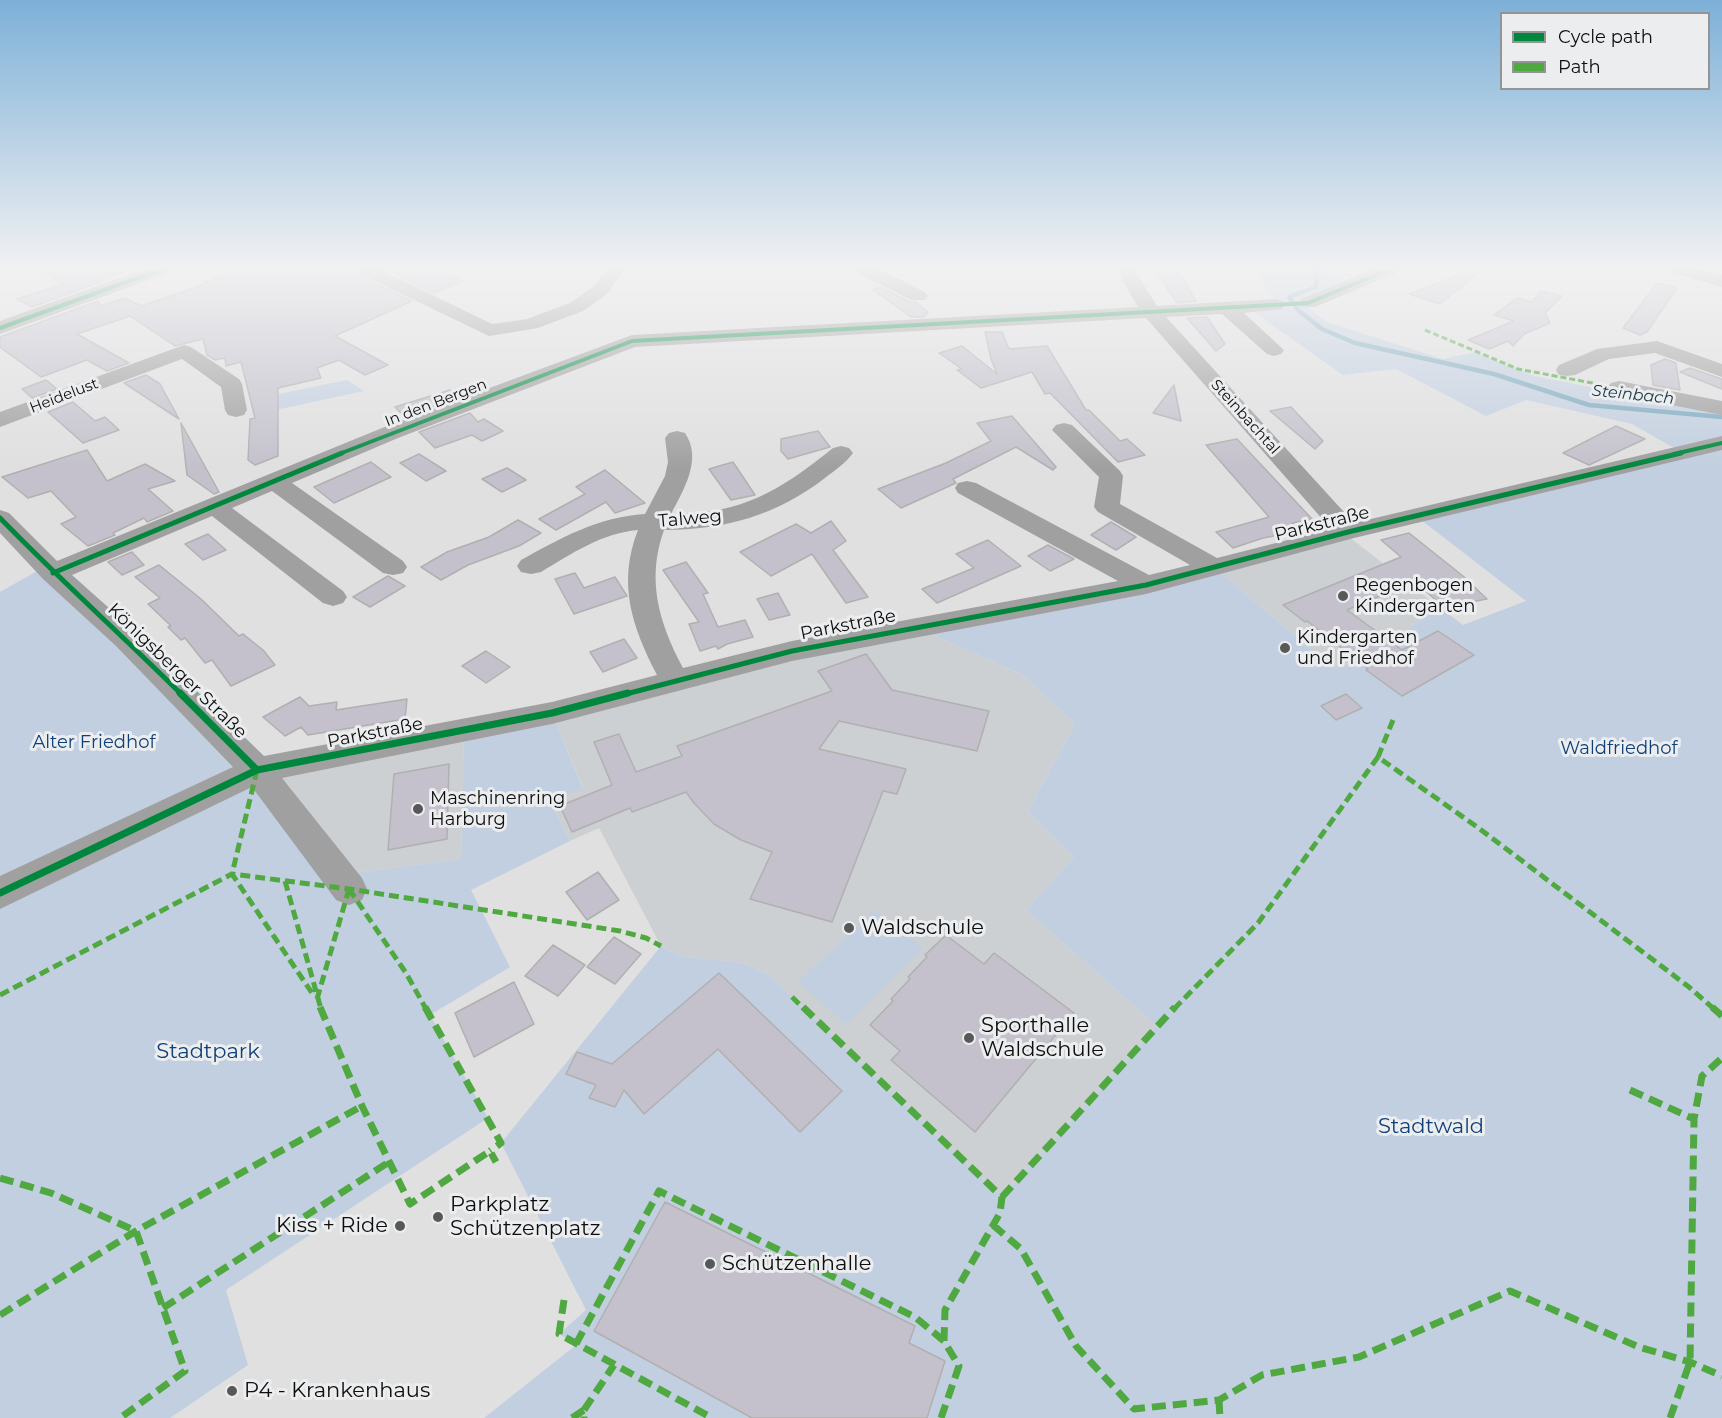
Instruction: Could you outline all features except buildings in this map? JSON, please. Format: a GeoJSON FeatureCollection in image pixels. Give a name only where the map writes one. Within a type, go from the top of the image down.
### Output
{"type":"FeatureCollection","features":[{"type":"Feature","properties":{"kind":"street","name":"In den Bergen"},"geometry":{"type":"LineString","coordinates":[[53,573],[390,433],[632,341],[749,335]]}},
{"type":"Feature","properties":{"kind":"street","name":"Steinbachtal"},"geometry":{"type":"LineString","coordinates":[[1172,335],[1348,532]]}},
{"type":"Feature","properties":{"kind":"street"},"geometry":{"type":"LineString","coordinates":[[1257,335],[1274,350]]}},
{"type":"Feature","properties":{"kind":"street"},"geometry":{"type":"LineString","coordinates":[[1657,335],[1657,347]]}},
{"type":"Feature","properties":{"kind":"street"},"geometry":{"type":"LineString","coordinates":[[1567,370],[1604,353],[1657,347],[1722,371]]}},
{"type":"Feature","properties":{"kind":"street","name":"Heidelust"},"geometry":{"type":"LineString","coordinates":[[0,420],[184,351],[231,384],[236,410]]}},
{"type":"Feature","properties":{"kind":"street"},"geometry":{"type":"LineString","coordinates":[[1619,388],[1722,408]]}},
{"type":"Feature","properties":{"kind":"street"},"geometry":{"type":"LineString","coordinates":[[1064,430],[1111,476],[1107,507],[1215,568]]}},
{"type":"Feature","properties":{"kind":"street"},"geometry":{"type":"LineString","coordinates":[[675,681],[646,623],[641,598],[642,558],[654,522],[679,470],[677,438]]}},
{"type":"Feature","properties":{"kind":"street","name":"Parkstraße"},"geometry":{"type":"LineString","coordinates":[[0,893],[257,770],[552,713],[792,651],[1146,585],[1348,532],[1722,443]]}},
{"type":"Feature","properties":{"kind":"street","name":"Talweg"},"geometry":{"type":"LineString","coordinates":[[531,566],[589,533],[616,525],[700,521],[758,508],[783,498],[800,487],[842,453]]}},
{"type":"Feature","properties":{"kind":"street"},"geometry":{"type":"LineString","coordinates":[[274,481],[393,567]]}},
{"type":"Feature","properties":{"kind":"street"},"geometry":{"type":"LineString","coordinates":[[967,488],[1146,585]]}},
{"type":"Feature","properties":{"kind":"street"},"geometry":{"type":"LineString","coordinates":[[214,506],[333,597]]}},
{"type":"Feature","properties":{"kind":"street","name":"Königsberger Straße"},"geometry":{"type":"LineString","coordinates":[[6,533],[126,639],[257,770]]}},
{"type":"Feature","properties":{"kind":"street"},"geometry":{"type":"LineString","coordinates":[[257,770],[349,889]]}},
{"type":"Feature","properties":{"kind":"shaded area"},"geometry":{"type":"Polygon","coordinates":[[[1344,533],[1439,607],[1354,666],[1334,669],[1215,568],[1344,533]]]}},
{"type":"Feature","properties":{"kind":"shaded area","name":"Waldschule"},"geometry":{"type":"Polygon","coordinates":[[[915,627],[1023,675],[1075,724],[1028,811],[1074,857],[1026,910],[1157,1026],[1002,1197],[769,975],[744,963],[680,956],[661,946],[599,828],[570,841],[550,801],[583,788],[552,713],[915,627]]]}},
{"type":"Feature","properties":{"kind":"shaded area"},"geometry":{"type":"Polygon","coordinates":[[[464,731],[461,859],[338,875],[257,770],[464,731]]]}},
{"type":"Feature","properties":{"kind":"green space","name":"Stadtwald"},"geometry":{"type":"Polygon","coordinates":[[[1286,335],[1368,335],[1443,359],[1475,352],[1534,376],[1722,413],[1722,1418],[484,1418],[576,1345],[559,1334],[586,1310],[501,1143],[661,946],[680,956],[744,963],[769,975],[1002,1197],[1157,1026],[1026,910],[1074,857],[1028,811],[1075,724],[1023,675],[915,627],[1215,568],[1334,669],[1354,666],[1439,607],[1463,625],[1526,601],[1416,516],[1681,452],[1632,424],[1526,400],[1486,416],[1396,369],[1343,375],[1286,335]]]}},
{"type":"Feature","properties":{"kind":"green space"},"geometry":{"type":"Polygon","coordinates":[[[347,380],[364,391],[271,411],[269,396],[347,380]]]}},
{"type":"Feature","properties":{"kind":"green space","name":"Stadtpark"},"geometry":{"type":"Polygon","coordinates":[[[46,566],[338,875],[461,859],[464,731],[552,713],[583,789],[550,801],[570,841],[471,890],[510,967],[430,1015],[488,1118],[226,1290],[248,1365],[170,1418],[0,1418],[0,592],[46,566]]]}},
{"type":"Feature","properties":{"kind":"green space"},"geometry":{"type":"Polygon","coordinates":[[[874,910],[923,948],[846,1024],[798,982],[874,910]]]}},
{"type":"Feature","properties":{"kind":"waterway","name":"Steinbach"},"geometry":{"type":"LineString","coordinates":[[1337,335],[1355,343],[1494,374],[1589,405],[1722,417]]}},
{"type":"Feature","properties":{"kind":"marked path"},"geometry":{"type":"LineString","coordinates":[[1437,335],[1518,369],[1619,388]]}},
{"type":"Feature","properties":{"kind":"marked path"},"geometry":{"type":"LineString","coordinates":[[1393,720],[1378,757],[1480,829],[1689,987],[1722,1016]]}},
{"type":"Feature","properties":{"kind":"marked path"},"geometry":{"type":"LineString","coordinates":[[1002,1197],[1157,1026],[1258,923],[1378,757]]}},
{"type":"Feature","properties":{"kind":"marked path"},"geometry":{"type":"LineString","coordinates":[[257,770],[232,874],[312,993]]}},
{"type":"Feature","properties":{"kind":"marked path"},"geometry":{"type":"LineString","coordinates":[[0,995],[232,874],[349,889],[620,931],[646,938],[661,946]]}},
{"type":"Feature","properties":{"kind":"marked path"},"geometry":{"type":"LineString","coordinates":[[285,881],[317,1000],[362,1106],[410,1204],[490,1151],[496,1162]]}},
{"type":"Feature","properties":{"kind":"marked path"},"geometry":{"type":"LineString","coordinates":[[349,889],[406,973],[501,1143],[490,1151]]}},
{"type":"Feature","properties":{"kind":"marked path"},"geometry":{"type":"LineString","coordinates":[[317,999],[349,889]]}},
{"type":"Feature","properties":{"kind":"marked path"},"geometry":{"type":"LineString","coordinates":[[792,997],[1002,1197],[1000,1213],[945,1310],[944,1341],[959,1366],[941,1418]]}},
{"type":"Feature","properties":{"kind":"marked path"},"geometry":{"type":"LineString","coordinates":[[1670,1418],[1690,1362],[1694,1119],[1702,1076],[1722,1058]]}},
{"type":"Feature","properties":{"kind":"marked path"},"geometry":{"type":"LineString","coordinates":[[1630,1090],[1694,1119]]}},
{"type":"Feature","properties":{"kind":"marked path"},"geometry":{"type":"LineString","coordinates":[[0,1315],[136,1231],[362,1106]]}},
{"type":"Feature","properties":{"kind":"marked path"},"geometry":{"type":"LineString","coordinates":[[163,1308],[389,1162]]}},
{"type":"Feature","properties":{"kind":"marked path"},"geometry":{"type":"LineString","coordinates":[[0,1178],[51,1193],[136,1231],[185,1371],[120,1418]]}},
{"type":"Feature","properties":{"kind":"marked path"},"geometry":{"type":"LineString","coordinates":[[576,1344],[659,1191],[915,1317],[944,1341]]}},
{"type":"Feature","properties":{"kind":"marked path"},"geometry":{"type":"LineString","coordinates":[[993,1225],[1021,1249],[1076,1346],[1134,1409],[1219,1400],[1262,1375],[1359,1357],[1510,1291],[1639,1347],[1690,1362],[1722,1376]]}},
{"type":"Feature","properties":{"kind":"marked path"},"geometry":{"type":"LineString","coordinates":[[564,1300],[559,1334],[712,1418]]}},
{"type":"Feature","properties":{"kind":"marked path"},"geometry":{"type":"LineString","coordinates":[[584,1410],[614,1365]]}},
{"type":"Feature","properties":{"kind":"marked path"},"geometry":{"type":"LineString","coordinates":[[1219,1400],[1220,1418]]}},
{"type":"Feature","properties":{"kind":"marked path"},"geometry":{"type":"LineString","coordinates":[[572,1418],[584,1410],[584,1418]]}},
{"type":"Feature","properties":{"kind":"cycle path"},"geometry":{"type":"LineString","coordinates":[[53,573],[390,433],[632,341],[736,335]]}},
{"type":"Feature","properties":{"kind":"cycle path"},"geometry":{"type":"LineString","coordinates":[[0,893],[257,770],[552,713],[792,651],[1146,585],[1348,532],[1722,443]]}},
{"type":"Feature","properties":{"kind":"cycle path"},"geometry":{"type":"LineString","coordinates":[[0,518],[46,566],[126,639],[257,770]]}},
{"type":"Feature","properties":{"kind":"place","name":"Regenbogen Kindergarten"},"geometry":{"type":"Point","coordinates":[1343,596]}},
{"type":"Feature","properties":{"kind":"place","name":"Kindergarten und Friedhof"},"geometry":{"type":"Point","coordinates":[1285,648]}},
{"type":"Feature","properties":{"kind":"place","name":"Maschinenring Harburg"},"geometry":{"type":"Point","coordinates":[418,809]}},
{"type":"Feature","properties":{"kind":"place","name":"Waldschule"},"geometry":{"type":"Point","coordinates":[849,928]}},
{"type":"Feature","properties":{"kind":"place","name":"Sporthalle Waldschule"},"geometry":{"type":"Point","coordinates":[969,1038]}},
{"type":"Feature","properties":{"kind":"place","name":"Parkplatz Schützenplatz"},"geometry":{"type":"Point","coordinates":[438,1217]}},
{"type":"Feature","properties":{"kind":"place","name":"Kiss + Ride"},"geometry":{"type":"Point","coordinates":[400,1226]}},
{"type":"Feature","properties":{"kind":"place","name":"Schützenhalle"},"geometry":{"type":"Point","coordinates":[710,1264]}},
{"type":"Feature","properties":{"kind":"place","name":"P4 - Krankenhaus"},"geometry":{"type":"Point","coordinates":[232,1391]}},
{"type":"Feature","properties":{"kind":"park label","name":"Alter Friedhof"},"geometry":{"type":"Point","coordinates":[94,743]}},
{"type":"Feature","properties":{"kind":"park label","name":"Waldfriedhof"},"geometry":{"type":"Point","coordinates":[1619,749]}}]}
